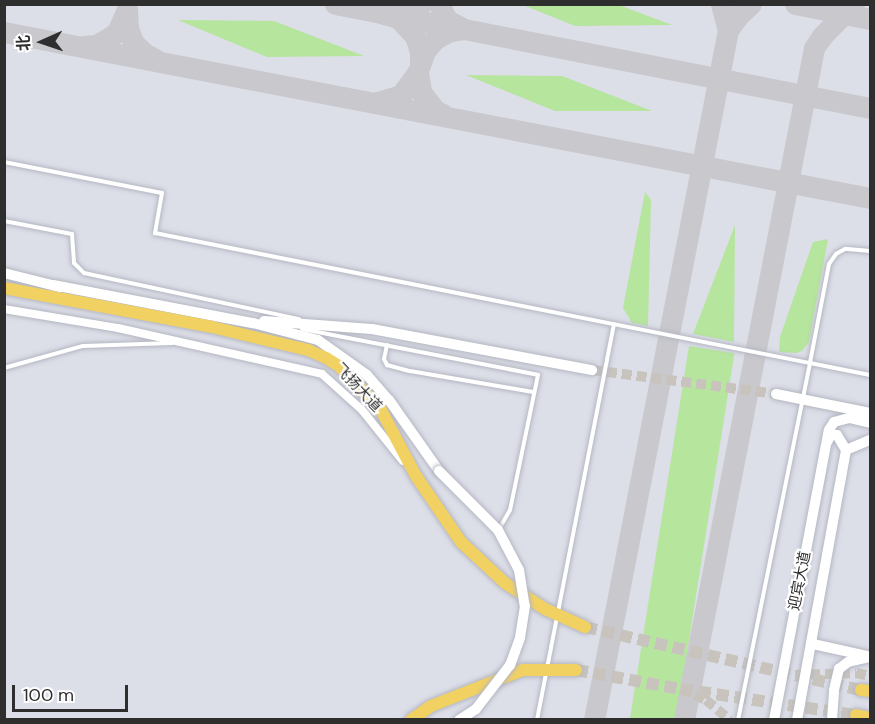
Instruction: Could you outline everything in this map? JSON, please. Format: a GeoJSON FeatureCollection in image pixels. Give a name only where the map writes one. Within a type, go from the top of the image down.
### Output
{"type":"FeatureCollection","features":[{"type":"Feature","properties":{"kind":"main road"},"geometry":{"type":"LineString","coordinates":[[4,273],[170,317]]}},
{"type":"Feature","properties":{"kind":"main road"},"geometry":{"type":"LineString","coordinates":[[53,285],[241,321],[318,340],[345,357],[367,375],[389,400],[440,471],[498,530],[519,570],[525,606],[520,638],[510,665],[476,710],[459,720]]}},
{"type":"Feature","properties":{"kind":"main road","name":"飞扬大道"},"geometry":{"type":"LineString","coordinates":[[4,288],[170,317],[308,350],[339,366],[381,410],[416,476],[461,542],[505,583],[544,609],[585,627]]}},
{"type":"Feature","properties":{"kind":"main road"},"geometry":{"type":"LineString","coordinates":[[241,321],[324,324],[372,329],[592,370]]}},
{"type":"Feature","properties":{"kind":"main road"},"geometry":{"type":"LineString","coordinates":[[776,394],[870,413]]}},
{"type":"Feature","properties":{"kind":"main road"},"geometry":{"type":"LineString","coordinates":[[827,442],[834,422],[849,418],[870,423]]}},
{"type":"Feature","properties":{"kind":"main road"},"geometry":{"type":"LineString","coordinates":[[827,442],[831,435],[837,435],[846,450],[870,440]]}},
{"type":"Feature","properties":{"kind":"main road","name":"迎宾大道"},"geometry":{"type":"LineString","coordinates":[[774,720],[827,442]]}},
{"type":"Feature","properties":{"kind":"main road","name":"迎宾大道"},"geometry":{"type":"LineString","coordinates":[[797,720],[813,644],[846,450]]}},
{"type":"Feature","properties":{"kind":"main road"},"geometry":{"type":"LineString","coordinates":[[813,644],[870,657]]}},
{"type":"Feature","properties":{"kind":"main road"},"geometry":{"type":"LineString","coordinates":[[832,720],[834,690],[839,669],[848,662],[870,657]]}},
{"type":"Feature","properties":{"kind":"main road"},"geometry":{"type":"LineString","coordinates":[[411,720],[431,706],[523,670],[576,670]]}},
{"type":"Feature","properties":{"kind":"main road"},"geometry":{"type":"LineString","coordinates":[[856,715],[870,718]]}},
{"type":"Feature","properties":{"kind":"street"},"geometry":{"type":"LineString","coordinates":[[4,309],[191,343],[322,374],[362,410],[416,476]]}},
{"type":"Feature","properties":{"kind":"lane"},"geometry":{"type":"LineString","coordinates":[[4,162],[162,193],[155,233],[870,375]]}},
{"type":"Feature","properties":{"kind":"lane"},"geometry":{"type":"LineString","coordinates":[[4,221],[72,234],[74,263],[84,273],[324,324]]}},
{"type":"Feature","properties":{"kind":"lane"},"geometry":{"type":"LineString","coordinates":[[738,720],[829,264],[836,254],[845,249],[870,251]]}},
{"type":"Feature","properties":{"kind":"lane"},"geometry":{"type":"LineString","coordinates":[[273,321],[538,375],[509,516],[498,530]]}},
{"type":"Feature","properties":{"kind":"lane"},"geometry":{"type":"LineString","coordinates":[[537,720],[614,324]]}},
{"type":"Feature","properties":{"kind":"lane"},"geometry":{"type":"LineString","coordinates":[[4,368],[83,346],[191,343]]}},
{"type":"Feature","properties":{"kind":"lane"},"geometry":{"type":"LineString","coordinates":[[387,345],[384,359],[387,365],[533,392]]}},
{"type":"Feature","properties":{"kind":"lane"},"geometry":{"type":"LineString","coordinates":[[466,720],[476,710]]}},
{"type":"Feature","properties":{"kind":"shaded area"},"geometry":{"type":"Polygon","coordinates":[[[5,5],[870,5],[870,719],[5,719],[5,5]]]}},
{"type":"Feature","properties":{"kind":"green space"},"geometry":{"type":"Polygon","coordinates":[[[523,5],[619,5],[672,25],[575,26],[523,5]]]}},
{"type":"Feature","properties":{"kind":"green space"},"geometry":{"type":"Polygon","coordinates":[[[178,20],[274,21],[364,56],[267,57],[178,20]]]}},
{"type":"Feature","properties":{"kind":"green space"},"geometry":{"type":"Polygon","coordinates":[[[466,75],[562,76],[652,111],[555,111],[466,75]]]}},
{"type":"Feature","properties":{"kind":"green space"},"geometry":{"type":"Polygon","coordinates":[[[645,192],[651,200],[648,326],[632,323],[623,308],[645,192]]]}},
{"type":"Feature","properties":{"kind":"green space"},"geometry":{"type":"Polygon","coordinates":[[[735,225],[734,342],[693,334],[735,225]]]}},
{"type":"Feature","properties":{"kind":"green space"},"geometry":{"type":"Polygon","coordinates":[[[828,239],[809,342],[802,351],[796,353],[779,352],[780,337],[813,242],[828,239]]]}},
{"type":"Feature","properties":{"kind":"green space"},"geometry":{"type":"Polygon","coordinates":[[[689,346],[734,353],[676,720],[630,720],[689,346]]]}},
{"type":"Feature","properties":{"kind":"taxiway"},"geometry":{"type":"LineString","coordinates":[[335,4],[870,108]]}},
{"type":"Feature","properties":{"kind":"taxiway"},"geometry":{"type":"LineString","coordinates":[[420,65],[420,52],[415,36],[398,18],[384,14],[400,15],[421,4]]}},
{"type":"Feature","properties":{"kind":"taxiway"},"geometry":{"type":"LineString","coordinates":[[420,65],[425,51],[435,39],[450,31],[464,29],[447,20],[439,4]]}},
{"type":"Feature","properties":{"kind":"taxiway"},"geometry":{"type":"LineString","coordinates":[[721,4],[728,30],[751,4]]}},
{"type":"Feature","properties":{"kind":"taxiway"},"geometry":{"type":"LineString","coordinates":[[795,4],[870,19]]}},
{"type":"Feature","properties":{"kind":"taxiway"},"geometry":{"type":"LineString","coordinates":[[684,720],[814,48],[822,36],[854,4]]}},
{"type":"Feature","properties":{"kind":"taxiway"},"geometry":{"type":"LineString","coordinates":[[84,46],[96,45],[117,32],[127,10],[128,28],[133,42],[144,53],[155,59]]}},
{"type":"Feature","properties":{"kind":"taxiway"},"geometry":{"type":"LineString","coordinates":[[594,720],[728,30]]}},
{"type":"Feature","properties":{"kind":"taxiway"},"geometry":{"type":"LineString","coordinates":[[4,32],[870,198]]}},
{"type":"Feature","properties":{"kind":"taxiway"},"geometry":{"type":"LineString","coordinates":[[377,102],[401,95],[418,72],[421,92],[435,110],[443,114]]}},
{"type":"Feature","properties":{"kind":"tunnel"},"geometry":{"type":"LineString","coordinates":[[592,370],[776,394]]}},
{"type":"Feature","properties":{"kind":"tunnel"},"geometry":{"type":"LineString","coordinates":[[585,627],[861,690]]}},
{"type":"Feature","properties":{"kind":"tunnel"},"geometry":{"type":"LineString","coordinates":[[576,670],[681,689],[856,715]]}},
{"type":"Feature","properties":{"kind":"tunnel"},"geometry":{"type":"LineString","coordinates":[[795,675],[856,673],[870,676]]}},
{"type":"Feature","properties":{"kind":"tunnel"},"geometry":{"type":"LineString","coordinates":[[681,689],[706,700],[730,720]]}}]}
